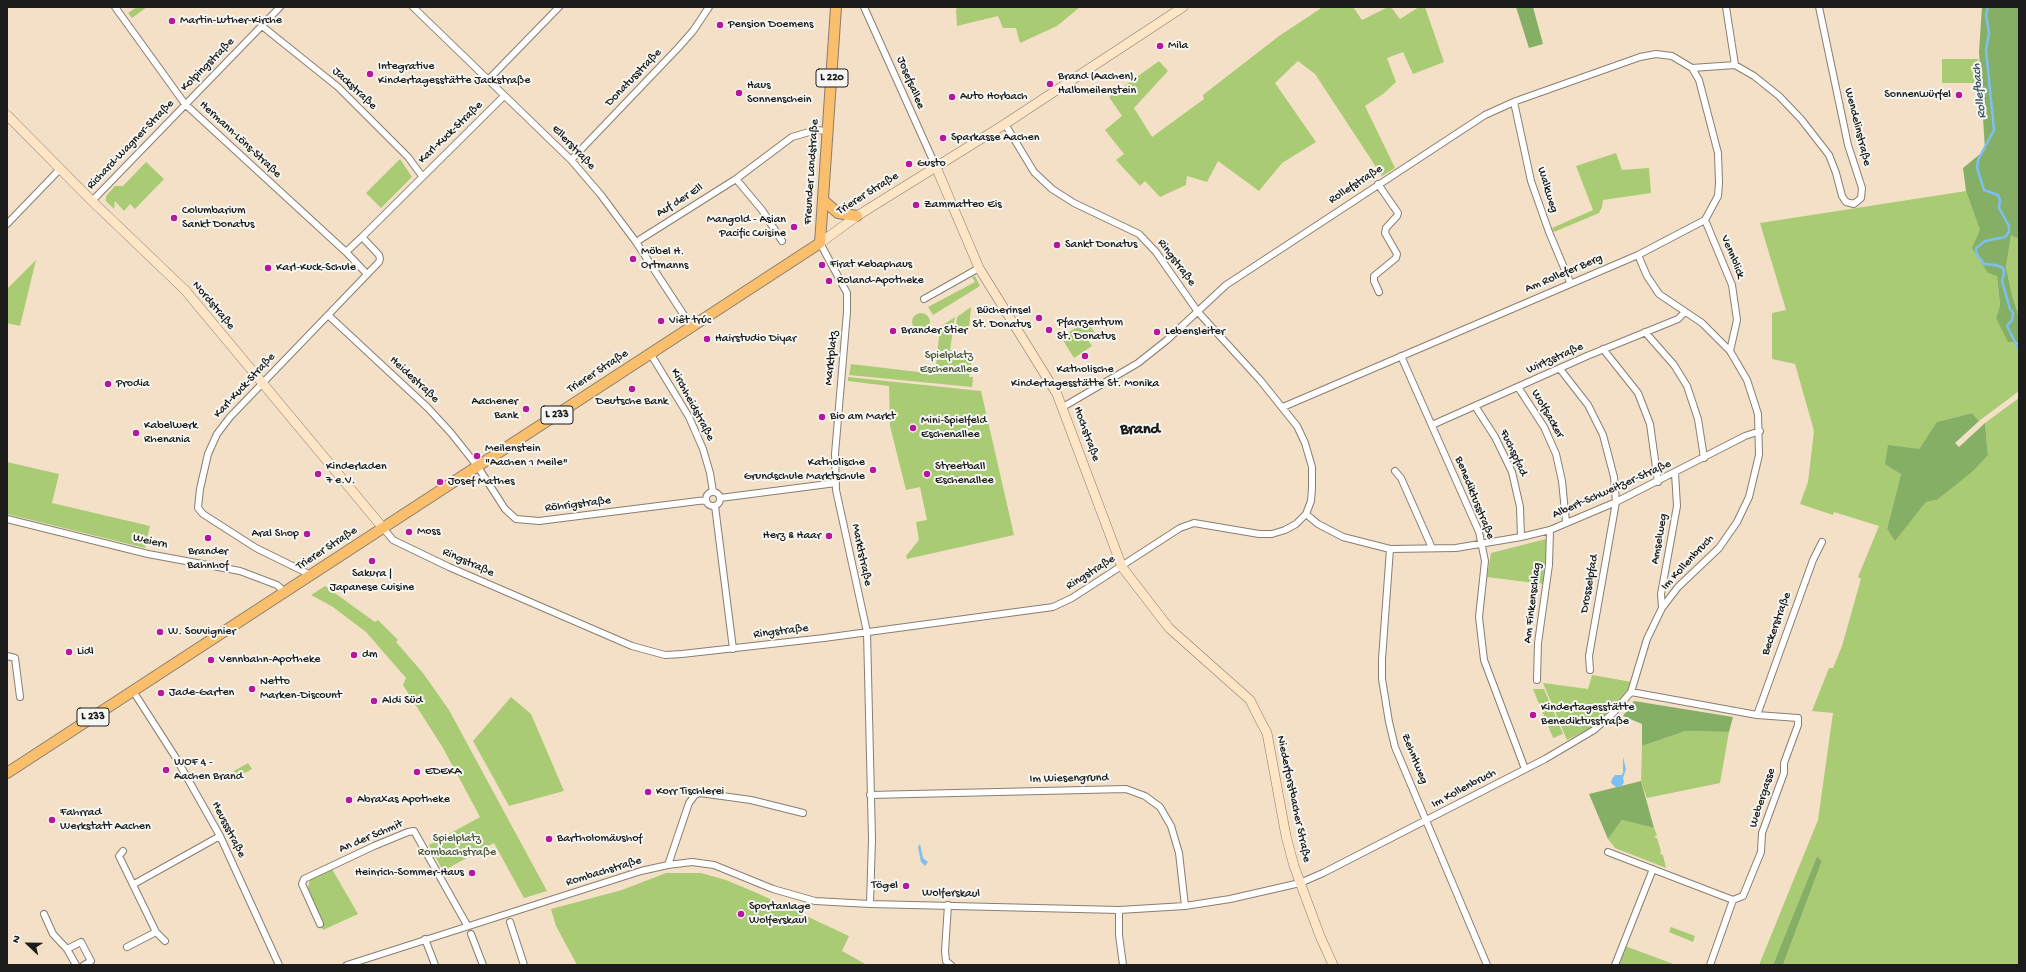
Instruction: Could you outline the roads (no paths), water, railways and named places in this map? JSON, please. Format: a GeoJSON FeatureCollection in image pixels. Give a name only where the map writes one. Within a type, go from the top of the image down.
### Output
{"type":"FeatureCollection","features":[{"type":"Feature","properties":{"kind":"main road","name":"Freunder Landstraße"},"geometry":{"type":"LineString","coordinates":[[820,243],[836,7]]}},
{"type":"Feature","properties":{"kind":"main road"},"geometry":{"type":"LineString","coordinates":[[823,200],[838,213],[857,216]]}},
{"type":"Feature","properties":{"kind":"main road","name":"Trierer Straße"},"geometry":{"type":"LineString","coordinates":[[7,773],[383,528],[478,468],[691,326],[820,243]]}},
{"type":"Feature","properties":{"kind":"street","name":"Hermann-Löns-Straße"},"geometry":{"type":"LineString","coordinates":[[115,7],[185,104],[346,252],[366,274]]}},
{"type":"Feature","properties":{"kind":"street","name":"Kolpingstraße"},"geometry":{"type":"LineString","coordinates":[[185,104],[280,7]]}},
{"type":"Feature","properties":{"kind":"street","name":"Ellerstraße"},"geometry":{"type":"LineString","coordinates":[[413,7],[571,160],[601,195],[636,242],[691,326]]}},
{"type":"Feature","properties":{"kind":"street"},"geometry":{"type":"LineString","coordinates":[[488,80],[559,7]]}},
{"type":"Feature","properties":{"kind":"street","name":"Donatusstraße"},"geometry":{"type":"LineString","coordinates":[[571,160],[678,48],[693,31],[709,7]]}},
{"type":"Feature","properties":{"kind":"street","name":"Josefsallee"},"geometry":{"type":"LineString","coordinates":[[864,7],[936,167]]}},
{"type":"Feature","properties":{"kind":"street","name":"Trierer Straße"},"geometry":{"type":"LineString","coordinates":[[820,243],[857,216],[1005,124],[1183,7]]}},
{"type":"Feature","properties":{"kind":"street"},"geometry":{"type":"LineString","coordinates":[[1705,220],[1718,196],[1718,153],[1699,80],[1692,68],[1735,65],[1726,7]]}},
{"type":"Feature","properties":{"kind":"street","name":"Wendelinstraße"},"geometry":{"type":"LineString","coordinates":[[1735,65],[1754,76],[1779,96],[1801,119],[1829,155],[1836,173],[1842,196],[1846,202],[1854,204],[1859,201],[1861,198],[1862,188],[1848,145],[1818,7]]}},
{"type":"Feature","properties":{"kind":"street","name":"Jackstraße"},"geometry":{"type":"LineString","coordinates":[[262,26],[338,87],[408,157],[422,176]]}},
{"type":"Feature","properties":{"kind":"street","name":"Rollefstraße"},"geometry":{"type":"LineString","coordinates":[[1063,407],[1138,363],[1198,312],[1226,285],[1485,115],[1514,102],[1640,56],[1656,54],[1672,56],[1692,68]]}},
{"type":"Feature","properties":{"kind":"street","name":"Karl-Kuck-Straße"},"geometry":{"type":"LineString","coordinates":[[346,252],[504,96]]}},
{"type":"Feature","properties":{"kind":"street","name":"Walkweg"},"geometry":{"type":"LineString","coordinates":[[1514,102],[1531,181],[1570,282]]}},
{"type":"Feature","properties":{"kind":"street","name":"Richard-Wagner-Straße"},"geometry":{"type":"LineString","coordinates":[[92,201],[185,104]]}},
{"type":"Feature","properties":{"kind":"street","name":"Nordstraße"},"geometry":{"type":"LineString","coordinates":[[7,115],[92,201],[185,290],[383,528]]}},
{"type":"Feature","properties":{"kind":"street","name":"Ringstraße"},"geometry":{"type":"LineString","coordinates":[[383,528],[393,540],[421,554],[641,650],[670,655],[733,649],[1053,607],[1072,598],[1122,567],[1180,528],[1194,523],[1259,534],[1272,534],[1285,530],[1296,524],[1306,514],[1311,501],[1312,467],[1305,443],[1297,426],[1283,407],[1198,312],[1156,252],[1139,234],[1074,202],[1052,189],[1041,180],[1034,172],[1005,124]]}},
{"type":"Feature","properties":{"kind":"street","name":"Auf der Ell"},"geometry":{"type":"LineString","coordinates":[[636,242],[736,179],[792,137],[816,130],[828,131]]}},
{"type":"Feature","properties":{"kind":"street","name":"Hochstraße"},"geometry":{"type":"LineString","coordinates":[[936,167],[979,268],[1049,379],[1063,407],[1122,567]]}},
{"type":"Feature","properties":{"kind":"street"},"geometry":{"type":"LineString","coordinates":[[7,224],[60,169]]}},
{"type":"Feature","properties":{"kind":"street"},"geometry":{"type":"LineString","coordinates":[[736,179],[762,210],[782,241]]}},
{"type":"Feature","properties":{"kind":"street"},"geometry":{"type":"LineString","coordinates":[[1378,184],[1398,213],[1386,228],[1385,233],[1397,254],[1396,258],[1374,276],[1374,281],[1379,292]]}},
{"type":"Feature","properties":{"kind":"street","name":"Am Rollefer Berg"},"geometry":{"type":"LineString","coordinates":[[1283,407],[1570,282],[1638,254],[1705,220]]}},
{"type":"Feature","properties":{"kind":"street","name":"Vennblick"},"geometry":{"type":"LineString","coordinates":[[1705,220],[1732,285],[1736,320],[1730,352]]}},
{"type":"Feature","properties":{"kind":"street","name":"Karl-Kuck-Straße"},"geometry":{"type":"LineString","coordinates":[[311,575],[256,548],[203,514],[198,508],[200,489],[208,454],[218,434],[230,417],[380,259],[362,237]]}},
{"type":"Feature","properties":{"kind":"street","name":"Marktplatz"},"geometry":{"type":"LineString","coordinates":[[820,243],[847,293],[847,312],[835,454],[836,483]]}},
{"type":"Feature","properties":{"kind":"street","name":"Im Kollenbruch"},"geometry":{"type":"LineString","coordinates":[[1300,883],[1350,861],[1427,821],[1525,769],[1594,730],[1614,712],[1631,692],[1646,639],[1662,608],[1678,587],[1719,548],[1737,522],[1755,478],[1759,455],[1760,431],[1758,414],[1747,380],[1730,352],[1702,323],[1659,294],[1647,276],[1638,254]]}},
{"type":"Feature","properties":{"kind":"street"},"geometry":{"type":"LineString","coordinates":[[924,299],[979,268]]}},
{"type":"Feature","properties":{"kind":"street","name":"Wirtzstraße"},"geometry":{"type":"LineString","coordinates":[[1432,425],[1603,349],[1678,319],[1685,312]]}},
{"type":"Feature","properties":{"kind":"street","name":"Heidestraße"},"geometry":{"type":"LineString","coordinates":[[328,315],[428,408],[451,433],[478,468]]}},
{"type":"Feature","properties":{"kind":"street"},"geometry":{"type":"LineString","coordinates":[[1645,332],[1674,365],[1687,386],[1698,419],[1704,458]]}},
{"type":"Feature","properties":{"kind":"street"},"geometry":{"type":"LineString","coordinates":[[1603,349],[1638,393],[1650,424],[1658,482]]}},
{"type":"Feature","properties":{"kind":"street","name":"Kirchheidstraße"},"geometry":{"type":"LineString","coordinates":[[650,353],[688,417],[703,449],[712,492]]}},
{"type":"Feature","properties":{"kind":"street","name":"Benediktusstraße"},"geometry":{"type":"LineString","coordinates":[[1401,356],[1479,532],[1485,561],[1479,617],[1484,660],[1525,769]]}},
{"type":"Feature","properties":{"kind":"street","name":"Drosselpfad"},"geometry":{"type":"LineString","coordinates":[[1560,369],[1588,405],[1603,435],[1614,477],[1616,502],[1588,656],[1590,670]]}},
{"type":"Feature","properties":{"kind":"street","name":"Wolfsacker"},"geometry":{"type":"LineString","coordinates":[[1518,387],[1544,427],[1556,454],[1562,481],[1566,522]]}},
{"type":"Feature","properties":{"kind":"street","name":"Fuchspfad"},"geometry":{"type":"LineString","coordinates":[[1475,406],[1495,437],[1512,472],[1520,507],[1521,537]]}},
{"type":"Feature","properties":{"kind":"street","name":"Albert-Schweitzer-Straße"},"geometry":{"type":"LineString","coordinates":[[1306,514],[1318,524],[1343,537],[1390,549],[1456,548],[1521,537],[1550,530],[1616,502],[1658,482],[1745,436],[1760,431]]}},
{"type":"Feature","properties":{"kind":"street","name":"Röhrigstraße"},"geometry":{"type":"LineString","coordinates":[[478,468],[510,515],[524,521],[573,517],[706,500]]}},
{"type":"Feature","properties":{"kind":"street"},"geometry":{"type":"LineString","coordinates":[[1395,471],[1401,478],[1432,548]]}},
{"type":"Feature","properties":{"kind":"street","name":"Amselweg"},"geometry":{"type":"LineString","coordinates":[[1662,608],[1661,594],[1677,506],[1675,473]]}},
{"type":"Feature","properties":{"kind":"street"},"geometry":{"type":"LineString","coordinates":[[720,498],[836,483]]}},
{"type":"Feature","properties":{"kind":"street","name":"Marktstraße"},"geometry":{"type":"LineString","coordinates":[[836,483],[837,501],[867,632]]}},
{"type":"Feature","properties":{"kind":"street"},"geometry":{"type":"LineString","coordinates":[[714,506],[710,505],[706,500],[708,494],[712,492],[717,493],[720,498]]}},
{"type":"Feature","properties":{"kind":"street"},"geometry":{"type":"LineString","coordinates":[[714,506],[719,503],[720,498]]}},
{"type":"Feature","properties":{"kind":"street"},"geometry":{"type":"LineString","coordinates":[[714,506],[733,649]]}},
{"type":"Feature","properties":{"kind":"street","name":"Weiern"},"geometry":{"type":"LineString","coordinates":[[7,519],[148,554],[240,572],[277,585],[285,592]]}},
{"type":"Feature","properties":{"kind":"street","name":"Am Finkenschlag"},"geometry":{"type":"LineString","coordinates":[[1537,680],[1538,643],[1549,565],[1550,530]]}},
{"type":"Feature","properties":{"kind":"street","name":"Beckerstraße"},"geometry":{"type":"LineString","coordinates":[[1757,715],[1813,560],[1822,542]]}},
{"type":"Feature","properties":{"kind":"street","name":"Zehntweg"},"geometry":{"type":"LineString","coordinates":[[1390,549],[1385,606],[1382,679],[1389,722],[1395,747],[1487,965]]}},
{"type":"Feature","properties":{"kind":"street","name":"Niederforstbacher Straße"},"geometry":{"type":"LineString","coordinates":[[1122,567],[1169,628],[1250,700],[1267,733],[1286,836],[1300,883],[1320,936],[1333,965]]}},
{"type":"Feature","properties":{"kind":"street"},"geometry":{"type":"LineString","coordinates":[[867,632],[872,839],[870,904]]}},
{"type":"Feature","properties":{"kind":"street"},"geometry":{"type":"LineString","coordinates":[[7,656],[15,658],[20,697]]}},
{"type":"Feature","properties":{"kind":"street","name":"Heussstraße"},"geometry":{"type":"LineString","coordinates":[[133,692],[176,758],[220,836],[279,965]]}},
{"type":"Feature","properties":{"kind":"street"},"geometry":{"type":"LineString","coordinates":[[1631,692],[1757,715]]}},
{"type":"Feature","properties":{"kind":"street","name":"Webergasse"},"geometry":{"type":"LineString","coordinates":[[1733,900],[1743,896],[1761,852],[1762,834],[1784,774],[1784,763],[1798,725],[1798,718],[1757,715]]}},
{"type":"Feature","properties":{"kind":"street","name":"Im Wiesengrund"},"geometry":{"type":"LineString","coordinates":[[870,795],[1126,789],[1145,796],[1160,808],[1171,826],[1179,853],[1185,906]]}},
{"type":"Feature","properties":{"kind":"street"},"geometry":{"type":"LineString","coordinates":[[668,865],[689,803],[695,795],[700,793],[751,800],[803,812]]}},
{"type":"Feature","properties":{"kind":"street","name":"An der Schmit"},"geometry":{"type":"LineString","coordinates":[[320,924],[302,884],[304,879],[374,846],[414,831],[468,925]]}},
{"type":"Feature","properties":{"kind":"street"},"geometry":{"type":"LineString","coordinates":[[134,884],[220,836]]}},
{"type":"Feature","properties":{"kind":"street"},"geometry":{"type":"LineString","coordinates":[[123,851],[119,856],[134,884],[156,932],[165,941]]}},
{"type":"Feature","properties":{"kind":"street"},"geometry":{"type":"LineString","coordinates":[[1608,852],[1733,900],[1710,965]]}},
{"type":"Feature","properties":{"kind":"street","name":"Rombachstraße"},"geometry":{"type":"LineString","coordinates":[[347,965],[468,925],[668,865],[692,862],[714,865],[795,896],[815,901],[870,904]]}},
{"type":"Feature","properties":{"kind":"street"},"geometry":{"type":"LineString","coordinates":[[1615,965],[1654,869]]}},
{"type":"Feature","properties":{"kind":"street","name":"Wolferskaul"},"geometry":{"type":"LineString","coordinates":[[870,904],[1119,910],[1185,906],[1230,899],[1300,883]]}},
{"type":"Feature","properties":{"kind":"street"},"geometry":{"type":"LineString","coordinates":[[948,905],[945,951],[946,961],[950,965]]}},
{"type":"Feature","properties":{"kind":"street"},"geometry":{"type":"LineString","coordinates":[[1119,910],[1119,935],[1123,965]]}},
{"type":"Feature","properties":{"kind":"street"},"geometry":{"type":"LineString","coordinates":[[44,914],[53,934],[67,948],[76,965]]}},
{"type":"Feature","properties":{"kind":"street"},"geometry":{"type":"LineString","coordinates":[[510,922],[524,965]]}},
{"type":"Feature","properties":{"kind":"street"},"geometry":{"type":"LineString","coordinates":[[127,947],[156,932]]}},
{"type":"Feature","properties":{"kind":"street"},"geometry":{"type":"LineString","coordinates":[[471,934],[482,965]]}},
{"type":"Feature","properties":{"kind":"street"},"geometry":{"type":"LineString","coordinates":[[425,939],[435,965]]}},
{"type":"Feature","properties":{"kind":"street"},"geometry":{"type":"LineString","coordinates":[[67,948],[81,942],[91,961],[84,965]]}},
{"type":"Feature","properties":{"kind":"water"},"geometry":{"type":"Polygon","coordinates":[[[1623,757],[1626,769],[1623,778],[1624,782],[1621,787],[1616,787],[1611,783],[1615,775],[1622,775],[1623,757]]]}},
{"type":"Feature","properties":{"kind":"water"},"geometry":{"type":"Polygon","coordinates":[[[920,844],[923,858],[928,862],[925,866],[921,862],[918,847],[920,844]]]}},
{"type":"Feature","properties":{"kind":"waterway","name":"Rollefbach"},"geometry":{"type":"LineString","coordinates":[[1988,7],[1986,15],[1989,33],[1986,50],[1994,130],[1978,160],[1977,168],[1984,190],[1998,195],[2000,200],[1999,208],[2009,226],[2009,232],[2005,237],[1985,241],[1976,248],[1976,253],[1984,264],[1996,265],[2003,268],[2004,273],[2002,281],[2010,309],[2013,313],[2012,320],[2007,326],[2019,350]]}},
{"type":"Feature","properties":{"kind":"place","name":"Martin-Luther-Kirche"},"geometry":{"type":"Point","coordinates":[172,21]}},
{"type":"Feature","properties":{"kind":"place","name":"Pension Doemens"},"geometry":{"type":"Point","coordinates":[720,25]}},
{"type":"Feature","properties":{"kind":"place","name":"Mila"},"geometry":{"type":"Point","coordinates":[1160,46]}},
{"type":"Feature","properties":{"kind":"place","name":"Integrative Kindertagesstätte Jackstraße"},"geometry":{"type":"Point","coordinates":[370,74]}},
{"type":"Feature","properties":{"kind":"place","name":"Brand (Aachen), Halbmeilenstein"},"geometry":{"type":"Point","coordinates":[1050,84]}},
{"type":"Feature","properties":{"kind":"place","name":"Haus Sonnenschein"},"geometry":{"type":"Point","coordinates":[739,93]}},
{"type":"Feature","properties":{"kind":"place","name":"Sonnenwürfel"},"geometry":{"type":"Point","coordinates":[1959,95]}},
{"type":"Feature","properties":{"kind":"place","name":"Auto Horbach"},"geometry":{"type":"Point","coordinates":[952,97]}},
{"type":"Feature","properties":{"kind":"place","name":"Sparkasse Aachen"},"geometry":{"type":"Point","coordinates":[943,138]}},
{"type":"Feature","properties":{"kind":"place","name":"Gusto"},"geometry":{"type":"Point","coordinates":[909,164]}},
{"type":"Feature","properties":{"kind":"place","name":"Zammatteo Eis"},"geometry":{"type":"Point","coordinates":[916,205]}},
{"type":"Feature","properties":{"kind":"place","name":"Columbarium Sankt Donatus"},"geometry":{"type":"Point","coordinates":[174,218]}},
{"type":"Feature","properties":{"kind":"place","name":"Mangold - Asian Pacific Cuisine"},"geometry":{"type":"Point","coordinates":[794,227]}},
{"type":"Feature","properties":{"kind":"place","name":"Sankt Donatus"},"geometry":{"type":"Point","coordinates":[1057,245]}},
{"type":"Feature","properties":{"kind":"place","name":"Möbel H. Ortmanns"},"geometry":{"type":"Point","coordinates":[633,259]}},
{"type":"Feature","properties":{"kind":"place","name":"Firat Kebaphaus"},"geometry":{"type":"Point","coordinates":[822,265]}},
{"type":"Feature","properties":{"kind":"place","name":"Karl-Kuck-Schule"},"geometry":{"type":"Point","coordinates":[268,268]}},
{"type":"Feature","properties":{"kind":"place","name":"Roland-Apotheke"},"geometry":{"type":"Point","coordinates":[829,281]}},
{"type":"Feature","properties":{"kind":"place","name":"Bücherinsel St. Donatus"},"geometry":{"type":"Point","coordinates":[1039,318]}},
{"type":"Feature","properties":{"kind":"place","name":"Viêt trúc"},"geometry":{"type":"Point","coordinates":[661,321]}},
{"type":"Feature","properties":{"kind":"place","name":"Pfarrzentrum St. Donatus"},"geometry":{"type":"Point","coordinates":[1049,330]}},
{"type":"Feature","properties":{"kind":"place","name":"Brander Stier"},"geometry":{"type":"Point","coordinates":[893,331]}},
{"type":"Feature","properties":{"kind":"place","name":"Lebensleiter"},"geometry":{"type":"Point","coordinates":[1157,332]}},
{"type":"Feature","properties":{"kind":"place","name":"Hairstudio Diyar"},"geometry":{"type":"Point","coordinates":[707,339]}},
{"type":"Feature","properties":{"kind":"place","name":"Katholische Kindertagesstätte St. Monika"},"geometry":{"type":"Point","coordinates":[1085,356]}},
{"type":"Feature","properties":{"kind":"place","name":"Prodia"},"geometry":{"type":"Point","coordinates":[108,384]}},
{"type":"Feature","properties":{"kind":"place","name":"Deutsche Bank"},"geometry":{"type":"Point","coordinates":[632,389]}},
{"type":"Feature","properties":{"kind":"place","name":"Aachener Bank"},"geometry":{"type":"Point","coordinates":[526,409]}},
{"type":"Feature","properties":{"kind":"place","name":"Bio am Markt"},"geometry":{"type":"Point","coordinates":[822,417]}},
{"type":"Feature","properties":{"kind":"place","name":"Mini-Spielfeld Eschenallee"},"geometry":{"type":"Point","coordinates":[913,428]}},
{"type":"Feature","properties":{"kind":"place","name":"Kabelwerk Rhenania"},"geometry":{"type":"Point","coordinates":[136,433]}},
{"type":"Feature","properties":{"kind":"place","name":"Meilenstein \"Aachen 1 Meile\""},"geometry":{"type":"Point","coordinates":[477,456]}},
{"type":"Feature","properties":{"kind":"place","name":"Katholische Grundschule Marktschule"},"geometry":{"type":"Point","coordinates":[873,470]}},
{"type":"Feature","properties":{"kind":"place","name":"Kinderladen 7 e.V."},"geometry":{"type":"Point","coordinates":[318,474]}},
{"type":"Feature","properties":{"kind":"place","name":"Streetball Eschenallee"},"geometry":{"type":"Point","coordinates":[927,474]}},
{"type":"Feature","properties":{"kind":"place","name":"Josef Mathes"},"geometry":{"type":"Point","coordinates":[440,482]}},
{"type":"Feature","properties":{"kind":"place","name":"Moss"},"geometry":{"type":"Point","coordinates":[409,532]}},
{"type":"Feature","properties":{"kind":"place","name":"Aral Shop"},"geometry":{"type":"Point","coordinates":[307,534]}},
{"type":"Feature","properties":{"kind":"place","name":"Herz & Haar"},"geometry":{"type":"Point","coordinates":[829,536]}},
{"type":"Feature","properties":{"kind":"place","name":"Brander Bahnhof"},"geometry":{"type":"Point","coordinates":[208,538]}},
{"type":"Feature","properties":{"kind":"place","name":"Sakura | Japanese Cuisine"},"geometry":{"type":"Point","coordinates":[372,561]}},
{"type":"Feature","properties":{"kind":"place","name":"W. Souvignier"},"geometry":{"type":"Point","coordinates":[160,632]}},
{"type":"Feature","properties":{"kind":"place","name":"Lidl"},"geometry":{"type":"Point","coordinates":[69,652]}},
{"type":"Feature","properties":{"kind":"place","name":"dm"},"geometry":{"type":"Point","coordinates":[354,655]}},
{"type":"Feature","properties":{"kind":"place","name":"Vennbahn-Apotheke"},"geometry":{"type":"Point","coordinates":[211,660]}},
{"type":"Feature","properties":{"kind":"place","name":"Netto Marken-Discount"},"geometry":{"type":"Point","coordinates":[252,689]}},
{"type":"Feature","properties":{"kind":"place","name":"Jade-Garten"},"geometry":{"type":"Point","coordinates":[161,693]}},
{"type":"Feature","properties":{"kind":"place","name":"Aldi Süd"},"geometry":{"type":"Point","coordinates":[374,701]}},
{"type":"Feature","properties":{"kind":"place","name":"Kindertagesstätte Benediktusstraße"},"geometry":{"type":"Point","coordinates":[1533,715]}},
{"type":"Feature","properties":{"kind":"place","name":"WOF 4 - Aachen Brand"},"geometry":{"type":"Point","coordinates":[166,770]}},
{"type":"Feature","properties":{"kind":"place","name":"EDEKA"},"geometry":{"type":"Point","coordinates":[417,772]}},
{"type":"Feature","properties":{"kind":"place","name":"Korr Tischlerei"},"geometry":{"type":"Point","coordinates":[648,792]}},
{"type":"Feature","properties":{"kind":"place","name":"Abraxas Apotheke"},"geometry":{"type":"Point","coordinates":[349,800]}},
{"type":"Feature","properties":{"kind":"place","name":"Fahrrad Werkstatt Aachen"},"geometry":{"type":"Point","coordinates":[52,820]}},
{"type":"Feature","properties":{"kind":"place","name":"Bartholomäushof"},"geometry":{"type":"Point","coordinates":[549,839]}},
{"type":"Feature","properties":{"kind":"place","name":"Heinrich-Sommer-Haus"},"geometry":{"type":"Point","coordinates":[472,873]}},
{"type":"Feature","properties":{"kind":"place","name":"Tögel"},"geometry":{"type":"Point","coordinates":[906,886]}},
{"type":"Feature","properties":{"kind":"place","name":"Sportanlage Wolferskaul"},"geometry":{"type":"Point","coordinates":[741,914]}},
{"type":"Feature","properties":{"kind":"district","name":"Brand"},"geometry":{"type":"Point","coordinates":[1140,431]}},
{"type":"Feature","properties":{"kind":"park label","name":"Spielplatz Eschenallee"},"geometry":{"type":"Point","coordinates":[949,363]}},
{"type":"Feature","properties":{"kind":"park label","name":"Spielplatz Rombachstraße"},"geometry":{"type":"Point","coordinates":[457,846]}}]}
